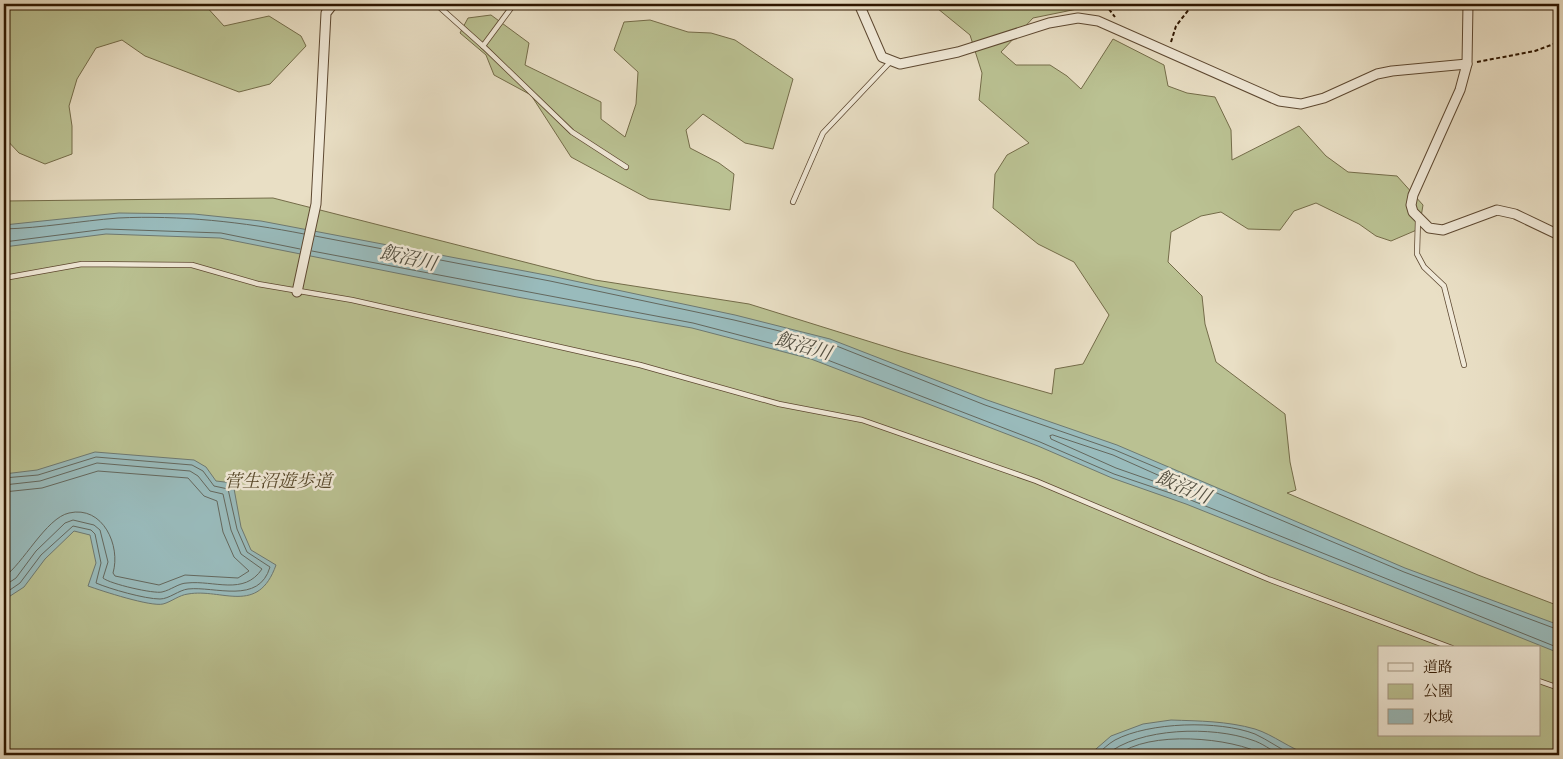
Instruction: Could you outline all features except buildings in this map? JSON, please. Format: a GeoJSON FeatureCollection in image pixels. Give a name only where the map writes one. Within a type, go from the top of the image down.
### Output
{"type":"FeatureCollection","features":[{"type":"Feature","properties":{"kind":"street"},"geometry":{"type":"LineString","coordinates":[[298,289],[316,204],[326,13],[333,4]]}},
{"type":"Feature","properties":{"kind":"street"},"geometry":{"type":"LineString","coordinates":[[859,4],[882,57],[900,64],[958,52],[1049,24],[1078,18],[1098,21],[1279,101],[1301,104],[1324,98],[1377,74],[1467,64]]}},
{"type":"Feature","properties":{"kind":"street"},"geometry":{"type":"LineString","coordinates":[[1468,4],[1467,64],[1460,90],[1414,195],[1411,205],[1413,212],[1429,228],[1443,230],[1497,210],[1515,214],[1559,235]]}},
{"type":"Feature","properties":{"kind":"lane"},"geometry":{"type":"LineString","coordinates":[[436,4],[483,46],[572,132],[626,167]]}},
{"type":"Feature","properties":{"kind":"lane"},"geometry":{"type":"LineString","coordinates":[[483,46],[514,4]]}},
{"type":"Feature","properties":{"kind":"lane"},"geometry":{"type":"LineString","coordinates":[[793,202],[823,133],[891,61]]}},
{"type":"Feature","properties":{"kind":"lane"},"geometry":{"type":"LineString","coordinates":[[1418,219],[1417,254],[1424,267],[1444,286],[1464,364]]}},
{"type":"Feature","properties":{"kind":"lane"},"geometry":{"type":"LineString","coordinates":[[4,278],[82,264],[192,264],[258,284],[298,289],[352,300],[611,358],[779,404],[862,420],[1036,481],[1268,579],[1447,646]]}},
{"type":"Feature","properties":{"kind":"lane"},"geometry":{"type":"LineString","coordinates":[[1540,681],[1559,688]]}},
{"type":"Feature","properties":{"kind":"path"},"geometry":{"type":"LineString","coordinates":[[1167,52],[1176,26],[1194,4]]}},
{"type":"Feature","properties":{"kind":"path"},"geometry":{"type":"LineString","coordinates":[[1467,64],[1536,52],[1559,42]]}},
{"type":"Feature","properties":{"kind":"green space"},"geometry":{"type":"Polygon","coordinates":[[[4,4],[204,4],[224,26],[269,16],[301,36],[306,46],[270,84],[239,92],[145,56],[122,40],[96,48],[77,79],[69,106],[72,126],[72,154],[45,164],[19,153],[4,137],[4,4]]]}},
{"type":"Feature","properties":{"kind":"green space","name":"菅生沼遊歩道"},"geometry":{"type":"Polygon","coordinates":[[[932,4],[1090,4],[1092,6],[1033,18],[1001,52],[1016,65],[1050,65],[1067,76],[1081,89],[1113,39],[1164,65],[1168,86],[1187,93],[1215,97],[1231,130],[1232,160],[1299,126],[1326,156],[1348,172],[1397,176],[1423,205],[1419,229],[1391,241],[1376,236],[1359,224],[1316,203],[1294,211],[1280,230],[1248,229],[1221,212],[1201,216],[1171,232],[1168,262],[1202,296],[1205,324],[1216,362],[1285,414],[1290,462],[1296,490],[1287,493],[1478,575],[1559,606],[1559,755],[4,755],[4,201],[273,198],[595,280],[749,304],[903,352],[1052,394],[1055,369],[1083,364],[1109,315],[1074,262],[1038,244],[993,208],[995,174],[1007,155],[1029,143],[979,100],[982,73],[970,35],[932,4]]]}},
{"type":"Feature","properties":{"kind":"green space"},"geometry":{"type":"Polygon","coordinates":[[[491,15],[529,43],[525,65],[601,102],[601,119],[625,137],[636,104],[638,72],[614,50],[624,22],[650,20],[688,32],[711,33],[735,40],[793,79],[773,149],[745,143],[703,114],[686,130],[690,148],[719,163],[734,174],[730,210],[649,199],[571,157],[531,95],[494,75],[486,55],[460,33],[468,18],[491,15]]]}},
{"type":"Feature","properties":{"kind":"water","name":"飯沼川"},"geometry":{"type":"Polygon","coordinates":[[[119,213],[194,214],[261,221],[551,276],[735,315],[830,339],[987,400],[1117,445],[1405,568],[1559,625],[1559,653],[1186,504],[1112,478],[1038,446],[811,359],[692,328],[517,297],[220,238],[106,234],[4,247],[4,225],[119,213]]]}},
{"type":"Feature","properties":{"kind":"water"},"geometry":{"type":"Polygon","coordinates":[[[95,452],[194,460],[206,467],[216,481],[233,483],[241,527],[251,550],[276,565],[268,581],[259,590],[249,595],[201,593],[185,595],[163,604],[138,601],[88,586],[96,563],[90,535],[74,531],[45,559],[24,587],[4,600],[4,474],[37,470],[95,452]]]}},
{"type":"Feature","properties":{"kind":"water"},"geometry":{"type":"Polygon","coordinates":[[[1171,720],[1202,721],[1244,726],[1269,735],[1310,755],[1089,755],[1111,736],[1143,724],[1171,720]]]}}]}
